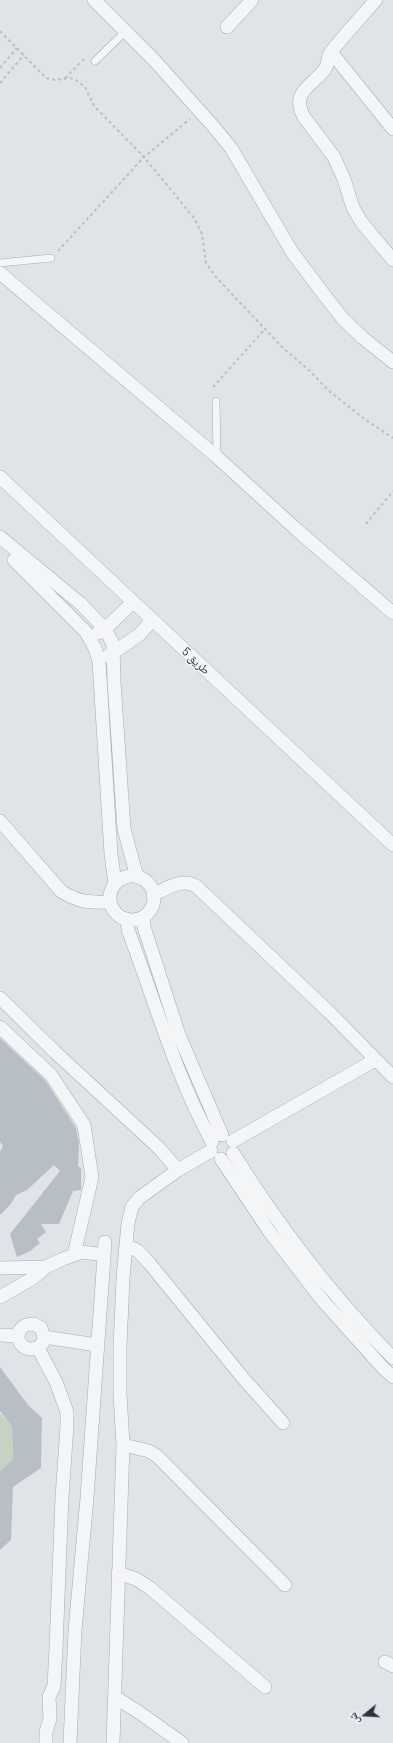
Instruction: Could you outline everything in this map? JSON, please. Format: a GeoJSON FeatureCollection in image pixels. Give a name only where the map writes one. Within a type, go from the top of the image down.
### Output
{"type":"FeatureCollection","features":[{"type":"Feature","properties":{"kind":"street"},"geometry":{"type":"LineString","coordinates":[[94,0],[155,61],[200,111],[230,148],[292,252],[343,319],[393,362]]}},
{"type":"Feature","properties":{"kind":"street"},"geometry":{"type":"LineString","coordinates":[[227,27],[252,0]]}},
{"type":"Feature","properties":{"kind":"street"},"geometry":{"type":"LineString","coordinates":[[376,0],[331,52],[325,69],[305,89],[301,95],[299,103],[300,110],[334,157],[344,179],[353,208],[362,223],[393,260]]}},
{"type":"Feature","properties":{"kind":"street"},"geometry":{"type":"LineString","coordinates":[[331,52],[393,129]]}},
{"type":"Feature","properties":{"kind":"street"},"geometry":{"type":"LineString","coordinates":[[0,273],[217,457],[297,530],[393,613]]}},
{"type":"Feature","properties":{"kind":"street","name":"طريق 5"},"geometry":{"type":"LineString","coordinates":[[0,477],[393,845]]}},
{"type":"Feature","properties":{"kind":"street"},"geometry":{"type":"LineString","coordinates":[[0,537],[80,604],[105,629],[113,644],[114,682],[124,829],[137,877]]}},
{"type":"Feature","properties":{"kind":"street"},"geometry":{"type":"LineString","coordinates":[[0,546],[86,632],[95,648],[99,661],[111,854],[115,883],[110,895],[110,902],[116,913],[127,920],[135,920],[143,917],[153,904],[153,895],[150,886],[145,880],[137,877],[125,877],[115,883]]}},
{"type":"Feature","properties":{"kind":"street"},"geometry":{"type":"LineString","coordinates":[[89,637],[105,629],[133,602]]}},
{"type":"Feature","properties":{"kind":"street"},"geometry":{"type":"LineString","coordinates":[[99,661],[114,653],[139,635],[152,620]]}},
{"type":"Feature","properties":{"kind":"street"},"geometry":{"type":"LineString","coordinates":[[0,821],[51,881],[65,894],[88,903],[110,902]]}},
{"type":"Feature","properties":{"kind":"street"},"geometry":{"type":"LineString","coordinates":[[153,895],[178,884],[191,883],[196,886],[329,1012],[393,1077]]}},
{"type":"Feature","properties":{"kind":"street"},"geometry":{"type":"LineString","coordinates":[[143,917],[144,927],[179,1035],[222,1147],[269,1231],[328,1297],[384,1369],[393,1377]]}},
{"type":"Feature","properties":{"kind":"street"},"geometry":{"type":"LineString","coordinates":[[127,920],[128,930],[167,1043],[198,1117],[222,1147]]}},
{"type":"Feature","properties":{"kind":"street"},"geometry":{"type":"LineString","coordinates":[[0,998],[55,1052],[159,1148],[178,1170]]}},
{"type":"Feature","properties":{"kind":"street"},"geometry":{"type":"LineString","coordinates":[[0,1027],[52,1075],[84,1125],[92,1177],[74,1255]]}},
{"type":"Feature","properties":{"kind":"street"},"geometry":{"type":"LineString","coordinates":[[113,1743],[123,1445],[120,1394],[120,1347],[126,1245],[128,1223],[132,1207],[139,1198],[178,1170],[222,1147],[375,1060]]}},
{"type":"Feature","properties":{"kind":"street"},"geometry":{"type":"LineString","coordinates":[[70,1743],[75,1630],[87,1498],[105,1242]]}},
{"type":"Feature","properties":{"kind":"street"},"geometry":{"type":"LineString","coordinates":[[126,1245],[138,1251],[243,1378],[283,1423]]}},
{"type":"Feature","properties":{"kind":"street"},"geometry":{"type":"LineString","coordinates":[[0,1297],[33,1278],[46,1267],[74,1255],[82,1252],[104,1255]]}},
{"type":"Feature","properties":{"kind":"street"},"geometry":{"type":"LineString","coordinates":[[0,1268],[46,1267]]}},
{"type":"Feature","properties":{"kind":"street"},"geometry":{"type":"LineString","coordinates":[[328,1297],[359,1323],[393,1358]]}},
{"type":"Feature","properties":{"kind":"street"},"geometry":{"type":"LineString","coordinates":[[46,1743],[46,1732],[50,1719],[49,1697],[54,1686],[67,1412],[41,1342],[41,1328],[30,1324],[22,1326],[17,1336],[19,1342],[26,1348],[33,1349],[41,1342],[97,1345]]}},
{"type":"Feature","properties":{"kind":"street"},"geometry":{"type":"LineString","coordinates":[[0,1335],[17,1336]]}},
{"type":"Feature","properties":{"kind":"street"},"geometry":{"type":"LineString","coordinates":[[123,1445],[149,1451],[157,1456],[285,1585]]}},
{"type":"Feature","properties":{"kind":"street"},"geometry":{"type":"LineString","coordinates":[[118,1573],[136,1580],[150,1588],[265,1687]]}},
{"type":"Feature","properties":{"kind":"street"},"geometry":{"type":"LineString","coordinates":[[114,1697],[140,1713],[182,1743]]}},
{"type":"Feature","properties":{"kind":"lane"},"geometry":{"type":"LineString","coordinates":[[95,61],[125,32]]}},
{"type":"Feature","properties":{"kind":"lane"},"geometry":{"type":"LineString","coordinates":[[0,263],[51,258]]}},
{"type":"Feature","properties":{"kind":"lane"},"geometry":{"type":"LineString","coordinates":[[216,401],[217,457]]}},
{"type":"Feature","properties":{"kind":"path"},"geometry":{"type":"LineString","coordinates":[[0,31],[46,78],[55,80],[70,78],[76,80],[85,87],[94,106],[144,157],[199,225],[202,234],[204,256],[209,270],[283,348],[305,366],[328,390],[363,418],[393,438]]}},
{"type":"Feature","properties":{"kind":"path"},"geometry":{"type":"LineString","coordinates":[[0,68],[17,48]]}},
{"type":"Feature","properties":{"kind":"path"},"geometry":{"type":"LineString","coordinates":[[0,83],[24,55]]}},
{"type":"Feature","properties":{"kind":"path"},"geometry":{"type":"LineString","coordinates":[[58,251],[144,157],[200,111]]}},
{"type":"Feature","properties":{"kind":"path"},"geometry":{"type":"LineString","coordinates":[[213,387],[265,329]]}},
{"type":"Feature","properties":{"kind":"path"},"geometry":{"type":"LineString","coordinates":[[366,524],[393,491]]}},
{"type":"Feature","properties":{"kind":"green space"},"geometry":{"type":"Polygon","coordinates":[[[0,1413],[12,1427],[13,1459],[0,1471],[0,1413]]]}},
{"type":"Feature","properties":{"kind":"building"},"geometry":{"type":"Polygon","coordinates":[[[0,1038],[45,1080],[76,1128],[79,1143],[78,1166],[81,1168],[81,1190],[73,1191],[59,1224],[41,1224],[46,1232],[37,1239],[40,1243],[30,1251],[17,1257],[10,1234],[60,1171],[54,1165],[27,1190],[16,1195],[11,1204],[0,1215],[0,1152],[3,1146],[0,1142],[0,1038]]]}},
{"type":"Feature","properties":{"kind":"building"},"geometry":{"type":"Polygon","coordinates":[[[0,1367],[28,1405],[42,1418],[41,1468],[13,1487],[11,1540],[0,1550],[0,1471],[13,1459],[12,1427],[0,1411],[0,1367]]]}}]}
